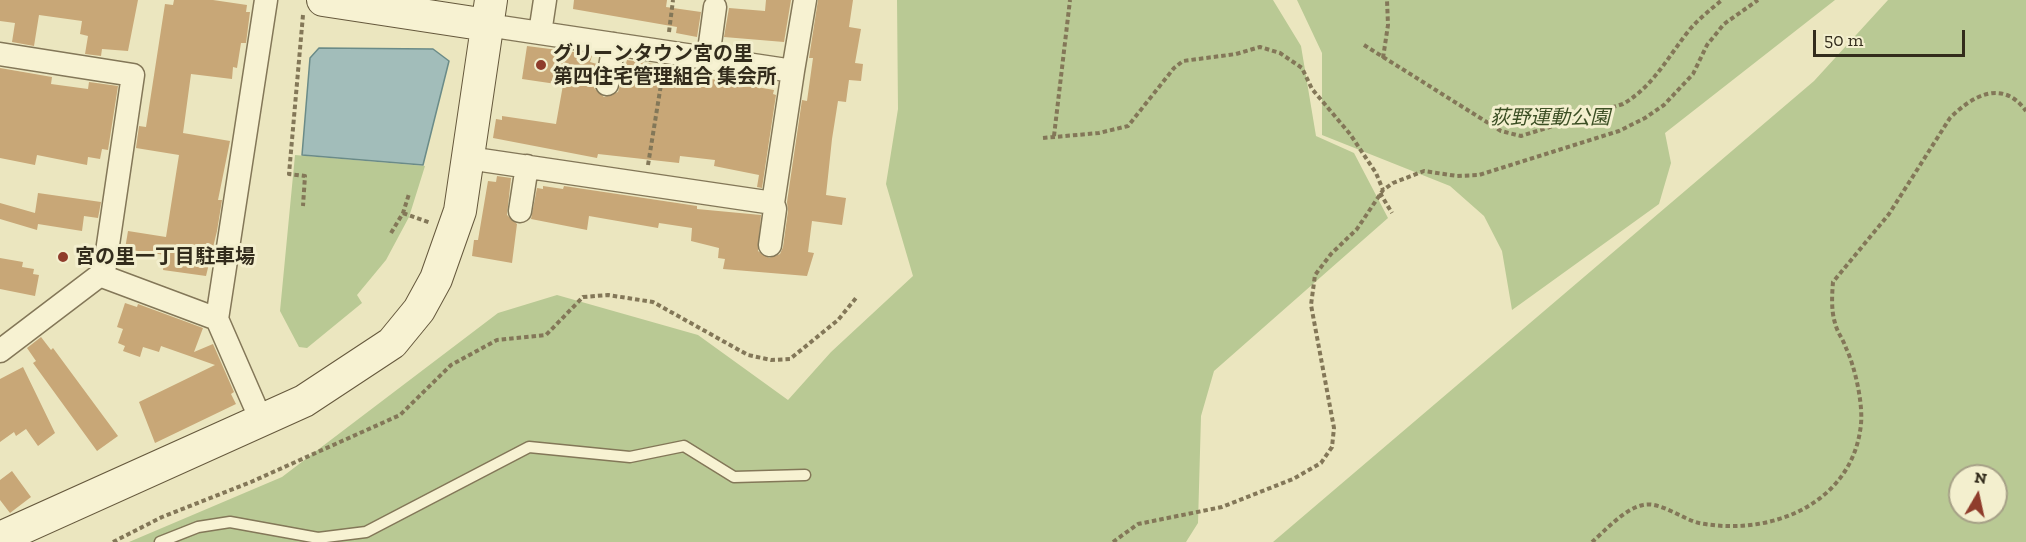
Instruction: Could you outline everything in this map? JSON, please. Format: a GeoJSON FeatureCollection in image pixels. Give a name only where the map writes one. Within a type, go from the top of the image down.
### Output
{"type":"FeatureCollection","features":[{"type":"Feature","properties":{"kind":"street"},"geometry":{"type":"LineString","coordinates":[[261,420],[217,319],[266,0]]}},
{"type":"Feature","properties":{"kind":"street"},"geometry":{"type":"LineString","coordinates":[[540,33],[545,0]]}},
{"type":"Feature","properties":{"kind":"street"},"geometry":{"type":"LineString","coordinates":[[770,245],[775,209],[773,203],[805,0]]}},
{"type":"Feature","properties":{"kind":"street"},"geometry":{"type":"LineString","coordinates":[[313,4],[421,14],[489,12],[540,33],[794,71]]}},
{"type":"Feature","properties":{"kind":"street"},"geometry":{"type":"LineString","coordinates":[[708,58],[715,7]]}},
{"type":"Feature","properties":{"kind":"street"},"geometry":{"type":"LineString","coordinates":[[0,538],[304,401],[392,343],[419,310],[436,279],[460,211],[489,12]]}},
{"type":"Feature","properties":{"kind":"street"},"geometry":{"type":"LineString","coordinates":[[607,84],[614,44]]}},
{"type":"Feature","properties":{"kind":"street"},"geometry":{"type":"LineString","coordinates":[[0,54],[133,75],[102,276],[0,351]]}},
{"type":"Feature","properties":{"kind":"street"},"geometry":{"type":"LineString","coordinates":[[468,158],[773,203]]}},
{"type":"Feature","properties":{"kind":"street"},"geometry":{"type":"LineString","coordinates":[[520,211],[527,166]]}},
{"type":"Feature","properties":{"kind":"street"},"geometry":{"type":"LineString","coordinates":[[102,276],[217,319]]}},
{"type":"Feature","properties":{"kind":"lane"},"geometry":{"type":"LineString","coordinates":[[387,0],[421,14]]}},
{"type":"Feature","properties":{"kind":"lane"},"geometry":{"type":"LineString","coordinates":[[160,542],[198,527],[230,522],[318,538],[366,532],[529,447],[630,457],[684,446],[734,477],[805,475]]}},
{"type":"Feature","properties":{"kind":"path"},"geometry":{"type":"LineString","coordinates":[[645,184],[673,0]]}},
{"type":"Feature","properties":{"kind":"path"},"geometry":{"type":"LineString","coordinates":[[1054,136],[1070,0]]}},
{"type":"Feature","properties":{"kind":"path"},"geometry":{"type":"LineString","coordinates":[[1383,58],[1388,25],[1387,0]]}},
{"type":"Feature","properties":{"kind":"path"},"geometry":{"type":"LineString","coordinates":[[1364,45],[1502,131],[1521,136],[1623,105],[1635,97],[1658,75],[1691,28],[1722,0]]}},
{"type":"Feature","properties":{"kind":"path"},"geometry":{"type":"LineString","coordinates":[[1113,542],[1138,524],[1222,507],[1293,479],[1321,463],[1332,447],[1334,428],[1311,305],[1315,275],[1331,254],[1357,229],[1380,193],[1424,171],[1456,176],[1479,175],[1619,132],[1664,105],[1693,74],[1707,45],[1724,24],[1758,0]]}},
{"type":"Feature","properties":{"kind":"path"},"geometry":{"type":"LineString","coordinates":[[303,206],[305,176],[289,174],[313,4]]}},
{"type":"Feature","properties":{"kind":"path"},"geometry":{"type":"LineString","coordinates":[[1043,138],[1099,133],[1128,126],[1173,68],[1183,61],[1236,54],[1260,47],[1280,53],[1302,68],[1312,89],[1350,134],[1376,173],[1380,193],[1392,213]]}},
{"type":"Feature","properties":{"kind":"path"},"geometry":{"type":"LineString","coordinates":[[1592,542],[1634,508],[1645,504],[1654,505],[1697,522],[1734,526],[1794,514],[1827,495],[1846,470],[1861,423],[1853,365],[1834,321],[1833,282],[1889,214],[1950,118],[1962,105],[1982,94],[2003,93],[2017,99],[2026,111]]}},
{"type":"Feature","properties":{"kind":"path"},"geometry":{"type":"LineString","coordinates":[[391,233],[403,213],[409,194]]}},
{"type":"Feature","properties":{"kind":"path"},"geometry":{"type":"LineString","coordinates":[[403,213],[418,218]]}},
{"type":"Feature","properties":{"kind":"path"},"geometry":{"type":"LineString","coordinates":[[113,542],[162,518],[251,482],[400,415],[451,365],[497,340],[546,335],[583,297],[608,295],[653,302],[748,355],[771,360],[790,359],[838,320],[856,298]]}},
{"type":"Feature","properties":{"kind":"green space"},"geometry":{"type":"Polygon","coordinates":[[[897,0],[1273,0],[1301,46],[1316,136],[1354,153],[1388,218],[1214,371],[1201,416],[1198,523],[1186,542],[129,542],[282,477],[498,313],[557,295],[698,335],[788,400],[831,352],[913,276],[886,184],[898,109],[897,0]]]}},
{"type":"Feature","properties":{"kind":"green space","name":"荻野運動公園"},"geometry":{"type":"Polygon","coordinates":[[[1297,0],[1835,0],[1665,133],[1671,163],[1659,204],[1512,310],[1502,251],[1484,216],[1450,186],[1322,135],[1322,53],[1297,0]]]}},
{"type":"Feature","properties":{"kind":"green space"},"geometry":{"type":"Polygon","coordinates":[[[1888,0],[2026,0],[2026,542],[1273,542],[1814,81],[1888,0]]]}},
{"type":"Feature","properties":{"kind":"green space"},"geometry":{"type":"Polygon","coordinates":[[[295,155],[425,166],[409,217],[386,260],[357,295],[362,303],[307,348],[299,347],[280,311],[295,155]]]}},
{"type":"Feature","properties":{"kind":"water"},"geometry":{"type":"Polygon","coordinates":[[[319,48],[433,49],[449,61],[423,165],[302,155],[310,58],[319,48]]]}},
{"type":"Feature","properties":{"kind":"building"},"geometry":{"type":"Polygon","coordinates":[[[0,0],[138,0],[128,51],[102,49],[101,56],[85,54],[88,36],[80,34],[82,21],[39,15],[34,46],[12,42],[15,23],[0,21],[0,0]]]}},
{"type":"Feature","properties":{"kind":"building"},"geometry":{"type":"Polygon","coordinates":[[[174,0],[213,0],[247,5],[246,12],[250,12],[246,43],[241,43],[237,68],[233,67],[232,79],[191,74],[183,133],[230,141],[218,200],[222,200],[217,231],[206,276],[163,270],[165,255],[125,249],[128,231],[166,237],[179,155],[136,148],[139,126],[146,127],[165,4],[173,5],[174,0]]]}},
{"type":"Feature","properties":{"kind":"building"},"geometry":{"type":"Polygon","coordinates":[[[574,0],[667,0],[666,7],[701,12],[697,37],[676,33],[677,27],[573,9],[574,0]]]}},
{"type":"Feature","properties":{"kind":"building"},"geometry":{"type":"Polygon","coordinates":[[[766,0],[791,0],[784,42],[724,37],[729,8],[765,11],[766,0]]]}},
{"type":"Feature","properties":{"kind":"building"},"geometry":{"type":"Polygon","coordinates":[[[818,0],[853,0],[849,27],[861,29],[855,63],[863,64],[861,81],[849,80],[846,102],[838,101],[832,139],[826,195],[846,198],[842,225],[812,221],[808,252],[814,253],[807,276],[723,269],[725,259],[718,258],[719,248],[691,241],[692,228],[659,223],[658,228],[589,216],[587,230],[531,219],[537,188],[543,189],[543,186],[563,189],[564,186],[697,206],[697,209],[761,215],[758,251],[769,258],[780,254],[783,247],[787,202],[802,100],[807,101],[813,58],[809,58],[818,0]]]}},
{"type":"Feature","properties":{"kind":"building"},"geometry":{"type":"Polygon","coordinates":[[[527,46],[589,54],[592,56],[590,62],[597,64],[594,88],[604,97],[618,92],[627,60],[660,65],[660,70],[774,90],[773,94],[776,95],[762,188],[757,187],[759,175],[714,166],[715,160],[680,156],[679,163],[598,154],[597,158],[493,138],[496,119],[502,120],[502,116],[556,124],[563,85],[522,79],[527,46]]]}},
{"type":"Feature","properties":{"kind":"building"},"geometry":{"type":"Polygon","coordinates":[[[0,68],[52,77],[51,84],[88,89],[89,82],[118,86],[108,150],[102,149],[100,159],[88,157],[87,165],[37,155],[35,165],[0,158],[0,68]]]}},
{"type":"Feature","properties":{"kind":"building"},"geometry":{"type":"Polygon","coordinates":[[[497,176],[511,178],[507,215],[517,224],[512,263],[472,256],[474,240],[478,240],[488,181],[496,182],[497,176]]]}},
{"type":"Feature","properties":{"kind":"building"},"geometry":{"type":"Polygon","coordinates":[[[38,193],[101,202],[98,218],[84,216],[82,231],[38,224],[37,230],[0,219],[0,203],[35,213],[38,193]]]}},
{"type":"Feature","properties":{"kind":"building"},"geometry":{"type":"Polygon","coordinates":[[[0,258],[23,262],[22,267],[34,269],[33,274],[39,275],[35,296],[0,289],[0,258]]]}},
{"type":"Feature","properties":{"kind":"building"},"geometry":{"type":"Polygon","coordinates":[[[125,303],[137,307],[138,304],[203,328],[194,352],[213,344],[234,392],[231,394],[236,404],[155,443],[139,402],[215,365],[161,346],[159,352],[143,347],[140,357],[123,351],[125,346],[118,343],[123,329],[117,327],[125,303]]]}},
{"type":"Feature","properties":{"kind":"building"},"geometry":{"type":"Polygon","coordinates":[[[41,337],[51,350],[53,348],[118,436],[97,451],[33,363],[36,361],[27,348],[41,337]]]}},
{"type":"Feature","properties":{"kind":"building"},"geometry":{"type":"Polygon","coordinates":[[[23,367],[55,433],[38,446],[26,429],[16,436],[14,432],[0,442],[0,379],[23,367]]]}},
{"type":"Feature","properties":{"kind":"building"},"geometry":{"type":"Polygon","coordinates":[[[12,471],[31,497],[10,513],[0,500],[0,480],[12,471]]]}},
{"type":"Feature","properties":{"kind":"place","name":"グリーンタウン宮の里 第四住宅管理組合 集会所"},"geometry":{"type":"Point","coordinates":[541,65]}},
{"type":"Feature","properties":{"kind":"place","name":"宮の里一丁目駐車場"},"geometry":{"type":"Point","coordinates":[63,257]}}]}
